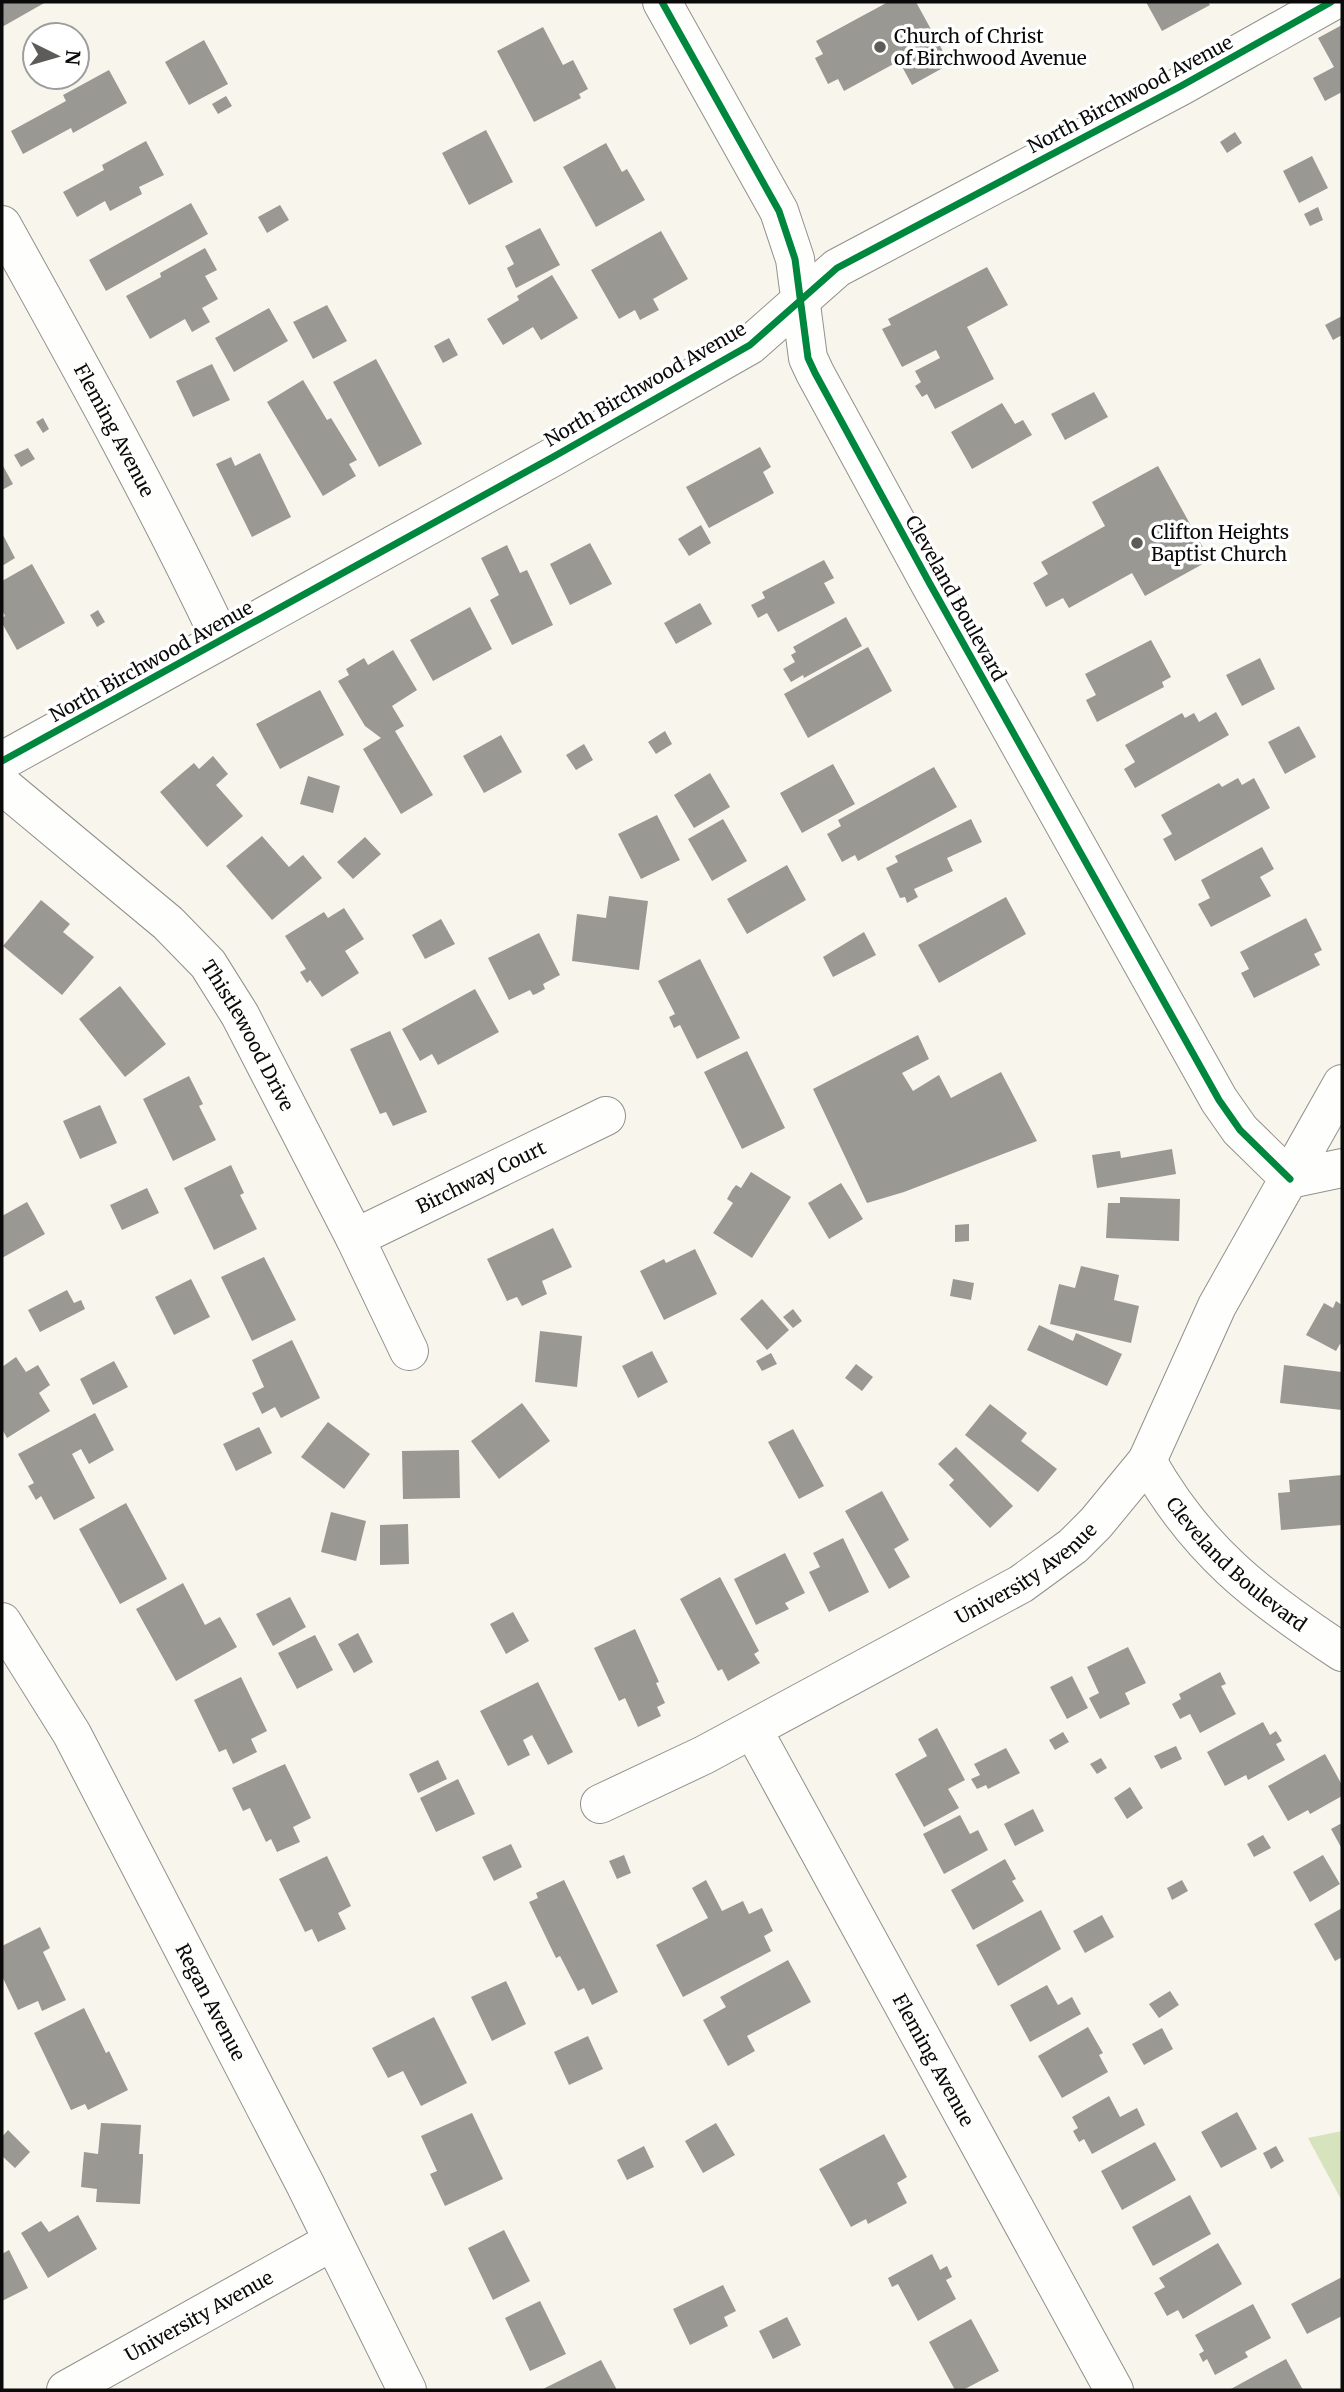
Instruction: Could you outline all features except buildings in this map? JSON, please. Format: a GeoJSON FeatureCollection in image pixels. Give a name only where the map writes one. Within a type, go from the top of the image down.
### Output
{"type":"FeatureCollection","features":[{"type":"Feature","properties":{"kind":"street","name":"Cleveland Boulevard"},"geometry":{"type":"LineString","coordinates":[[662,2],[779,211],[795,259],[808,358],[936,595],[1219,1100],[1240,1130],[1290,1179]]}},
{"type":"Feature","properties":{"kind":"street","name":"North Birchwood Avenue"},"geometry":{"type":"LineString","coordinates":[[2,761],[750,345],[837,268],[1181,86],[1331,2]]}},
{"type":"Feature","properties":{"kind":"street","name":"Fleming Avenue"},"geometry":{"type":"LineString","coordinates":[[2,225],[124,446],[221,640]]}},
{"type":"Feature","properties":{"kind":"street","name":"Thistlewood Drive"},"geometry":{"type":"LineString","coordinates":[[2,785],[168,923],[208,964],[240,1015],[355,1238],[409,1352]]}},
{"type":"Feature","properties":{"kind":"street","name":"University Avenue"},"geometry":{"type":"LineString","coordinates":[[600,1804],[754,1730],[1021,1584],[1046,1567],[1096,1522],[1147,1461],[1217,1306],[1342,1084]]}},
{"type":"Feature","properties":{"kind":"street","name":"Birchway Court"},"geometry":{"type":"LineString","coordinates":[[355,1238],[606,1116]]}},
{"type":"Feature","properties":{"kind":"street"},"geometry":{"type":"LineString","coordinates":[[1290,1179],[1342,1168]]}},
{"type":"Feature","properties":{"kind":"street","name":"Cleveland Boulevard"},"geometry":{"type":"LineString","coordinates":[[1147,1461],[1166,1494],[1209,1549],[1275,1607],[1342,1652]]}},
{"type":"Feature","properties":{"kind":"street","name":"Regan Avenue"},"geometry":{"type":"LineString","coordinates":[[2,1622],[72,1734],[407,2390]]}},
{"type":"Feature","properties":{"kind":"street","name":"Fleming Avenue"},"geometry":{"type":"LineString","coordinates":[[754,1730],[1114,2390]]}},
{"type":"Feature","properties":{"kind":"street","name":"University Avenue"},"geometry":{"type":"LineString","coordinates":[[66,2390],[333,2241]]}},
{"type":"Feature","properties":{"kind":"green space"},"geometry":{"type":"Polygon","coordinates":[[[1342,2131],[1342,2201],[1308,2138],[1342,2131]]]}},
{"type":"Feature","properties":{"kind":"cycle path"},"geometry":{"type":"LineString","coordinates":[[662,2],[779,211],[795,259],[808,358],[815,373],[1219,1100],[1240,1130],[1290,1179]]}},
{"type":"Feature","properties":{"kind":"cycle path"},"geometry":{"type":"LineString","coordinates":[[2,761],[553,457],[750,345],[837,268],[1181,86],[1331,2]]}},
{"type":"Feature","properties":{"kind":"place","name":"Church of Christ of Birchwood Avenue"},"geometry":{"type":"Point","coordinates":[880,47]}},
{"type":"Feature","properties":{"kind":"place","name":"Clifton Heights Baptist Church"},"geometry":{"type":"Point","coordinates":[1137,543]}}]}
